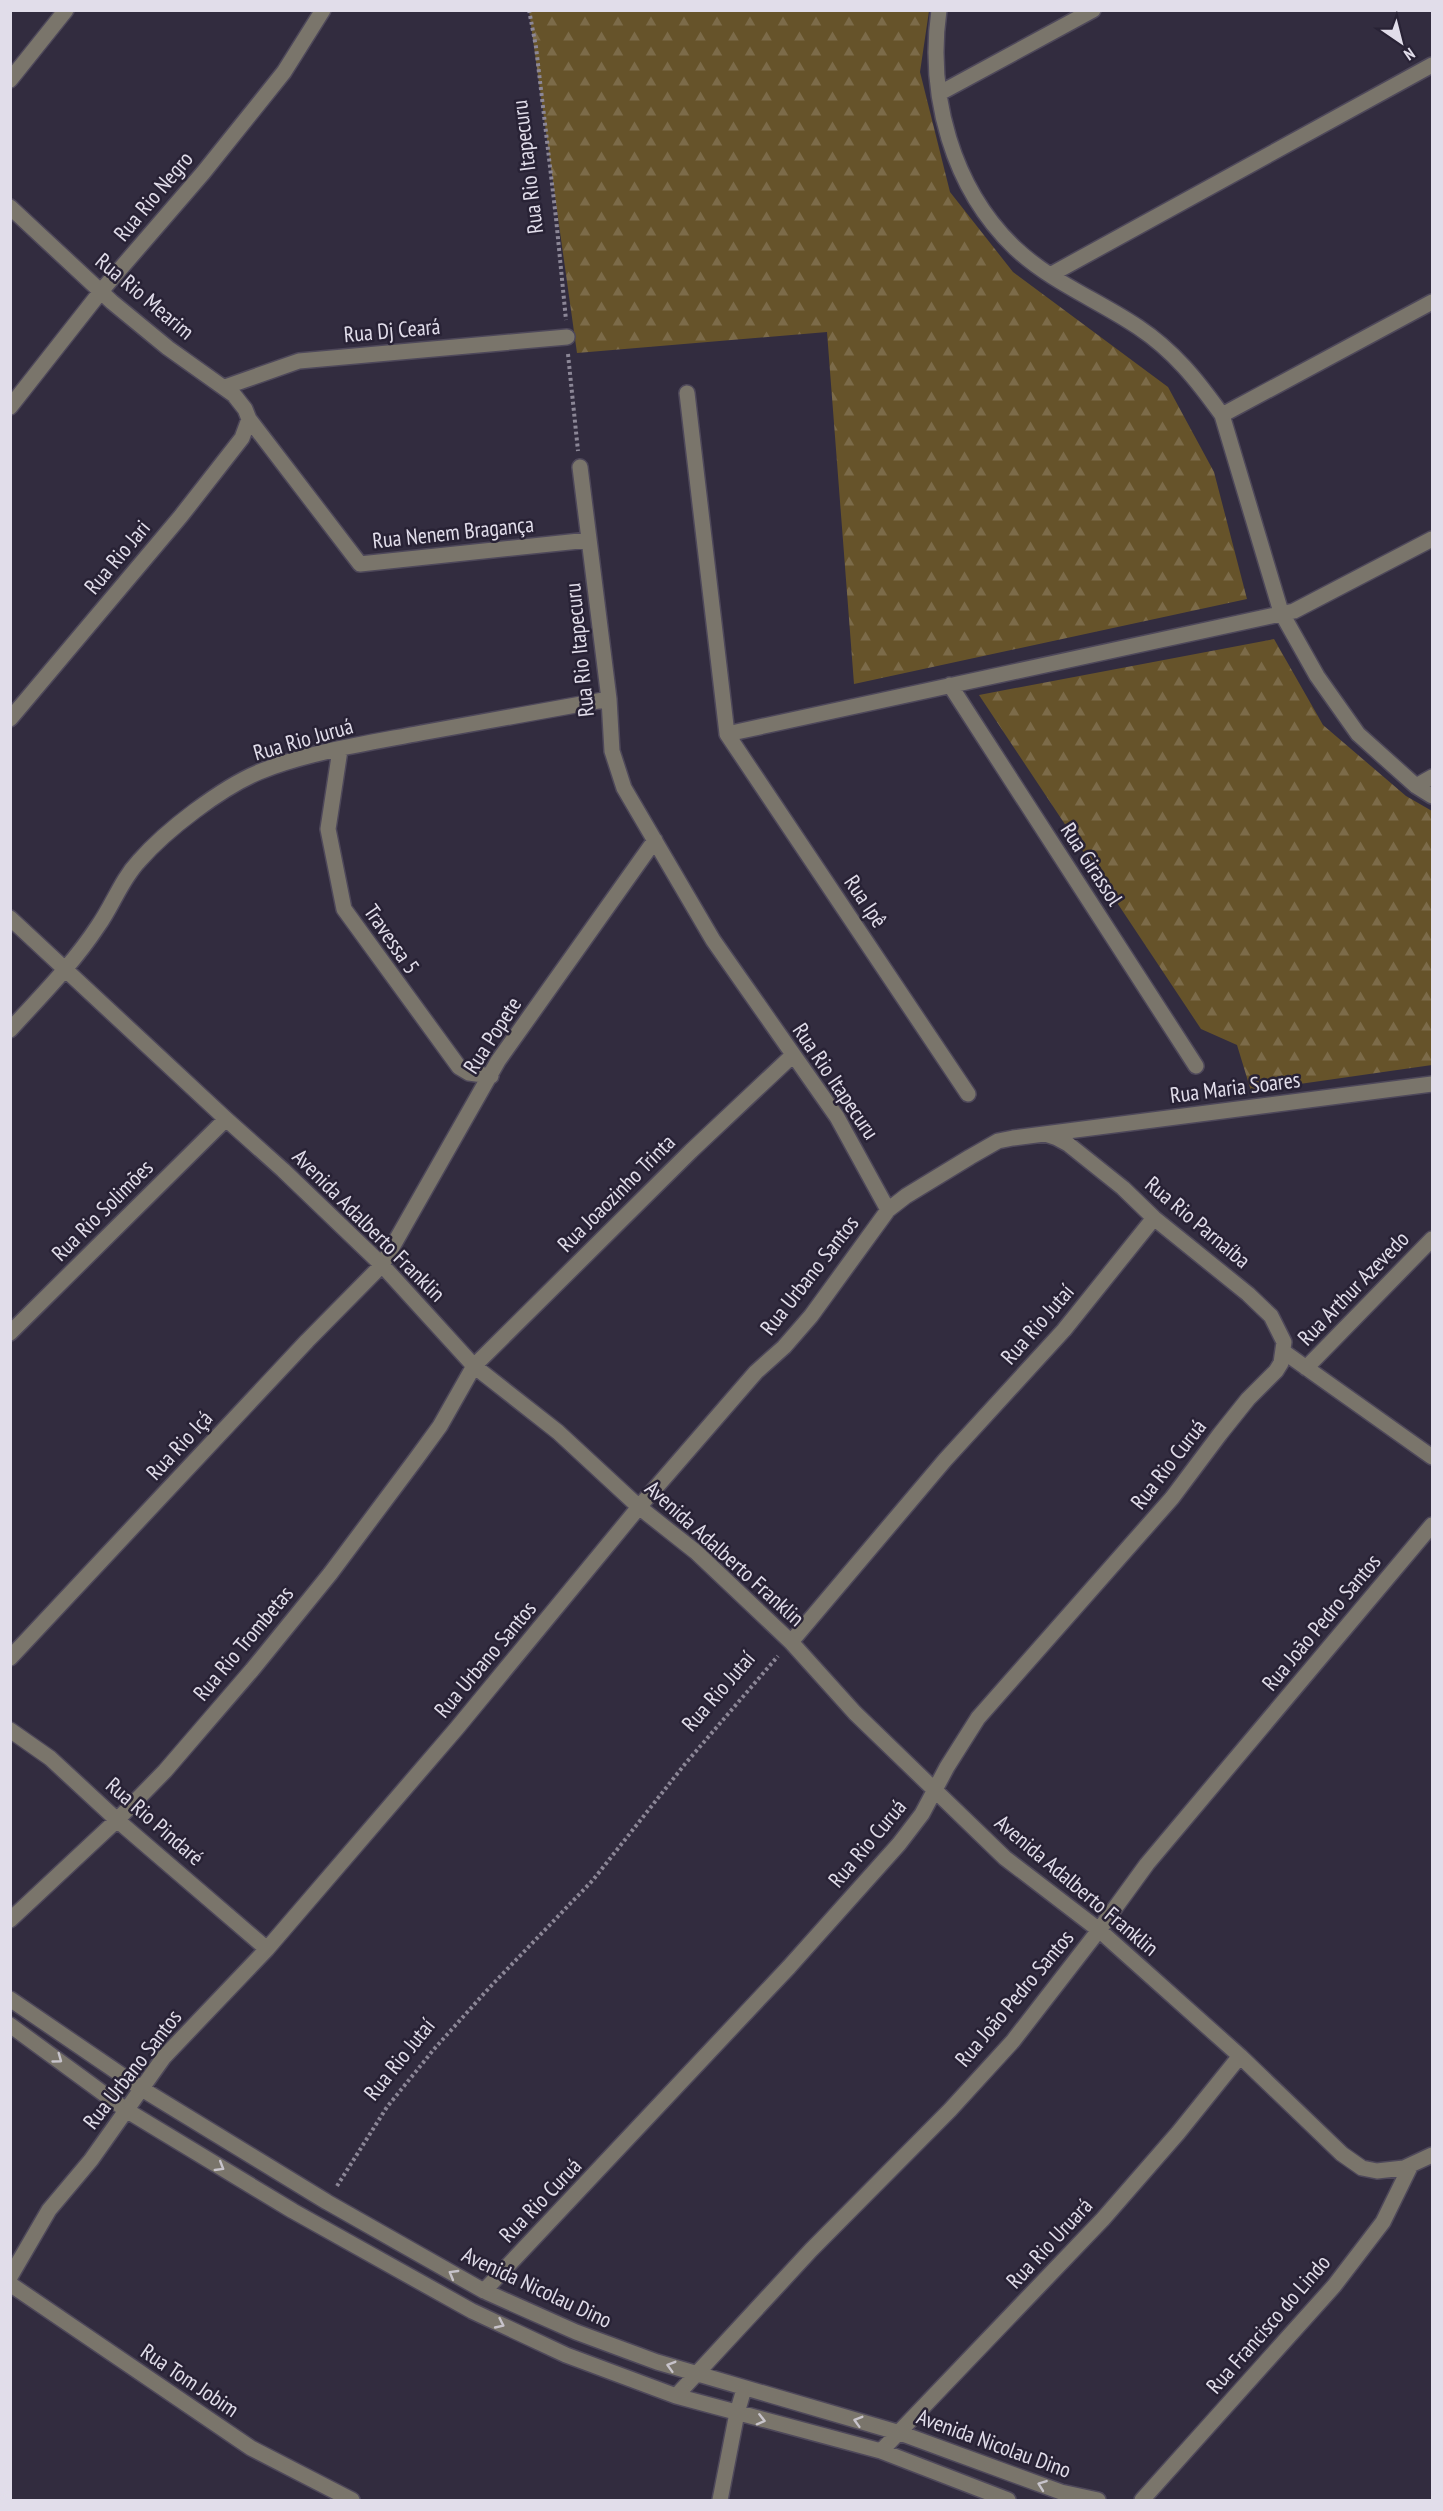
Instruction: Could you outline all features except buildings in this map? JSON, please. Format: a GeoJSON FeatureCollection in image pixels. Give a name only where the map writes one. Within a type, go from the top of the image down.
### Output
{"type":"FeatureCollection","features":[{"type":"Feature","properties":{"kind":"street"},"geometry":{"type":"LineString","coordinates":[[10,80],[66,10]]}},
{"type":"Feature","properties":{"kind":"street","name":"Rua Rio Negro"},"geometry":{"type":"LineString","coordinates":[[10,407],[102,290],[203,173],[284,72],[322,10]]}},
{"type":"Feature","properties":{"kind":"street"},"geometry":{"type":"LineString","coordinates":[[939,10],[935,39],[944,123],[957,165],[982,210],[1016,249],[1050,275],[1138,327],[1179,359],[1222,416],[1281,612],[1317,676],[1358,734],[1416,786],[1432,796]]}},
{"type":"Feature","properties":{"kind":"street"},"geometry":{"type":"LineString","coordinates":[[940,93],[1093,10]]}},
{"type":"Feature","properties":{"kind":"street"},"geometry":{"type":"LineString","coordinates":[[1050,275],[1432,64]]}},
{"type":"Feature","properties":{"kind":"street","name":"Rua Rio Mearim"},"geometry":{"type":"LineString","coordinates":[[10,207],[102,290],[112,302],[168,348],[225,387],[241,402],[249,419]]}},
{"type":"Feature","properties":{"kind":"street"},"geometry":{"type":"LineString","coordinates":[[1222,416],[1432,302]]}},
{"type":"Feature","properties":{"kind":"street","name":"Rua Dj Ceará"},"geometry":{"type":"LineString","coordinates":[[225,387],[299,361],[567,337]]}},
{"type":"Feature","properties":{"kind":"street"},"geometry":{"type":"LineString","coordinates":[[687,393],[727,734],[1294,611],[1432,539]]}},
{"type":"Feature","properties":{"kind":"street","name":"Rua Nenem Bragança"},"geometry":{"type":"LineString","coordinates":[[249,419],[360,564],[589,540]]}},
{"type":"Feature","properties":{"kind":"street","name":"Rua Rio Jari"},"geometry":{"type":"LineString","coordinates":[[10,719],[181,516],[242,438],[249,419]]}},
{"type":"Feature","properties":{"kind":"street","name":"Rua Rio Itapecuru"},"geometry":{"type":"LineString","coordinates":[[580,467],[609,699],[612,751],[624,788],[713,940],[837,1117],[888,1210]]}},
{"type":"Feature","properties":{"kind":"street","name":"Rua Girassol"},"geometry":{"type":"LineString","coordinates":[[950,686],[1196,1066]]}},
{"type":"Feature","properties":{"kind":"street","name":"Rua Rio Juruá"},"geometry":{"type":"LineString","coordinates":[[10,1030],[65,969],[99,926],[117,892],[138,861],[214,798],[257,773],[340,750],[609,699]]}},
{"type":"Feature","properties":{"kind":"street","name":"Rua Ipê"},"geometry":{"type":"LineString","coordinates":[[727,734],[968,1094]]}},
{"type":"Feature","properties":{"kind":"street","name":"Travessa 5"},"geometry":{"type":"LineString","coordinates":[[340,750],[328,829],[344,909],[459,1067],[469,1073],[491,1076]]}},
{"type":"Feature","properties":{"kind":"street"},"geometry":{"type":"LineString","coordinates":[[1416,786],[1432,777]]}},
{"type":"Feature","properties":{"kind":"street","name":"Rua Popete"},"geometry":{"type":"LineString","coordinates":[[382,1265],[498,1061],[655,840]]}},
{"type":"Feature","properties":{"kind":"street","name":"Avenida Adalberto Franklin"},"geometry":{"type":"LineString","coordinates":[[10,918],[283,1170],[382,1265],[474,1366],[558,1432],[639,1507],[696,1552],[791,1642],[855,1713],[1005,1858],[1099,1930],[1240,2056],[1342,2154],[1362,2168],[1377,2171],[1432,2160]]}},
{"type":"Feature","properties":{"kind":"street","name":"Rua Joaozinho Trinta"},"geometry":{"type":"LineString","coordinates":[[474,1366],[691,1151],[793,1055]]}},
{"type":"Feature","properties":{"kind":"street","name":"Rua Maria Soares"},"geometry":{"type":"LineString","coordinates":[[1043,1134],[1432,1084]]}},
{"type":"Feature","properties":{"kind":"street","name":"Rua Rio Solimões"},"geometry":{"type":"LineString","coordinates":[[10,1333],[226,1119]]}},
{"type":"Feature","properties":{"kind":"street","name":"Rua Urbano Santos"},"geometry":{"type":"LineString","coordinates":[[10,2277],[50,2210],[91,2160],[164,2057],[267,1949],[465,1719],[639,1507],[756,1372],[784,1347],[811,1316],[888,1210],[906,1196],[998,1142],[1043,1134]]}},
{"type":"Feature","properties":{"kind":"street","name":"Rua Rio Parnaíba"},"geometry":{"type":"LineString","coordinates":[[1043,1134],[1068,1144],[1248,1294],[1271,1316],[1284,1341],[1284,1352]]}},
{"type":"Feature","properties":{"kind":"street","name":"Rua Rio Jutaí"},"geometry":{"type":"LineString","coordinates":[[791,1642],[945,1460],[1064,1330],[1154,1218]]}},
{"type":"Feature","properties":{"kind":"street","name":"Rua Arthur Azevedo"},"geometry":{"type":"LineString","coordinates":[[1306,1368],[1432,1239]]}},
{"type":"Feature","properties":{"kind":"street","name":"Rua Rio Içá"},"geometry":{"type":"LineString","coordinates":[[10,1658],[307,1341],[382,1265]]}},
{"type":"Feature","properties":{"kind":"street"},"geometry":{"type":"LineString","coordinates":[[1284,1352],[1432,1457]]}},
{"type":"Feature","properties":{"kind":"street","name":"Rua Rio Curuá"},"geometry":{"type":"LineString","coordinates":[[484,2291],[789,1968],[899,1844],[922,1814],[978,1718],[1173,1497],[1234,1417],[1276,1371],[1284,1352]]}},
{"type":"Feature","properties":{"kind":"street","name":"Rua Rio Trombetas"},"geometry":{"type":"LineString","coordinates":[[10,1920],[117,1820],[165,1771],[252,1670],[330,1574],[440,1426],[474,1366]]}},
{"type":"Feature","properties":{"kind":"street","name":"Rua João Pedro Santos"},"geometry":{"type":"LineString","coordinates":[[676,2397],[811,2250],[950,2110],[1013,2041],[1099,1930],[1147,1863],[1432,1525]]}},
{"type":"Feature","properties":{"kind":"street","name":"Rua Rio Pindaré"},"geometry":{"type":"LineString","coordinates":[[10,1730],[50,1758],[117,1820],[267,1949]]}},
{"type":"Feature","properties":{"kind":"street","name":"Avenida Nicolau Dino"},"geometry":{"type":"LineString","coordinates":[[10,1999],[142,2089],[327,2202],[484,2291],[576,2332],[657,2362],[900,2433],[1061,2492],[1098,2500]]}},
{"type":"Feature","properties":{"kind":"street","name":"Avenida Nicolau Dino"},"geometry":{"type":"LineString","coordinates":[[10,2025],[126,2110],[293,2211],[472,2311],[566,2355],[676,2397],[881,2451],[1008,2500]]}},
{"type":"Feature","properties":{"kind":"street","name":"Rua Rio Uruará"},"geometry":{"type":"LineString","coordinates":[[881,2451],[1102,2219],[1178,2133],[1240,2056]]}},
{"type":"Feature","properties":{"kind":"street","name":"Rua Francisco do Lindo"},"geometry":{"type":"LineString","coordinates":[[1142,2500],[1334,2286],[1383,2222],[1411,2165]]}},
{"type":"Feature","properties":{"kind":"street","name":"Rua Tom Jobim"},"geometry":{"type":"LineString","coordinates":[[10,2284],[251,2448],[352,2500]]}},
{"type":"Feature","properties":{"kind":"street"},"geometry":{"type":"LineString","coordinates":[[720,2500],[744,2389]]}},
{"type":"Feature","properties":{"kind":"path","name":"Rua Rio Itapecuru"},"geometry":{"type":"LineString","coordinates":[[529,10],[556,219],[580,467]]}},
{"type":"Feature","properties":{"kind":"path","name":"Rua Rio Jutaí"},"geometry":{"type":"LineString","coordinates":[[327,2202],[387,2107],[428,2057],[490,1987],[593,1880],[685,1764],[791,1642]]}},
{"type":"Feature","properties":{"kind":"green space"},"geometry":{"type":"Polygon","coordinates":[[[529,11],[929,11],[920,72],[950,192],[1013,272],[1168,387],[1214,472],[1247,599],[854,684],[827,332],[577,353],[529,11]]]}},
{"type":"Feature","properties":{"kind":"green space"},"geometry":{"type":"Polygon","coordinates":[[[1274,639],[1323,725],[1406,796],[1432,811],[1432,1065],[1251,1091],[1237,1045],[1201,1029],[979,695],[1274,639]]]}}]}
